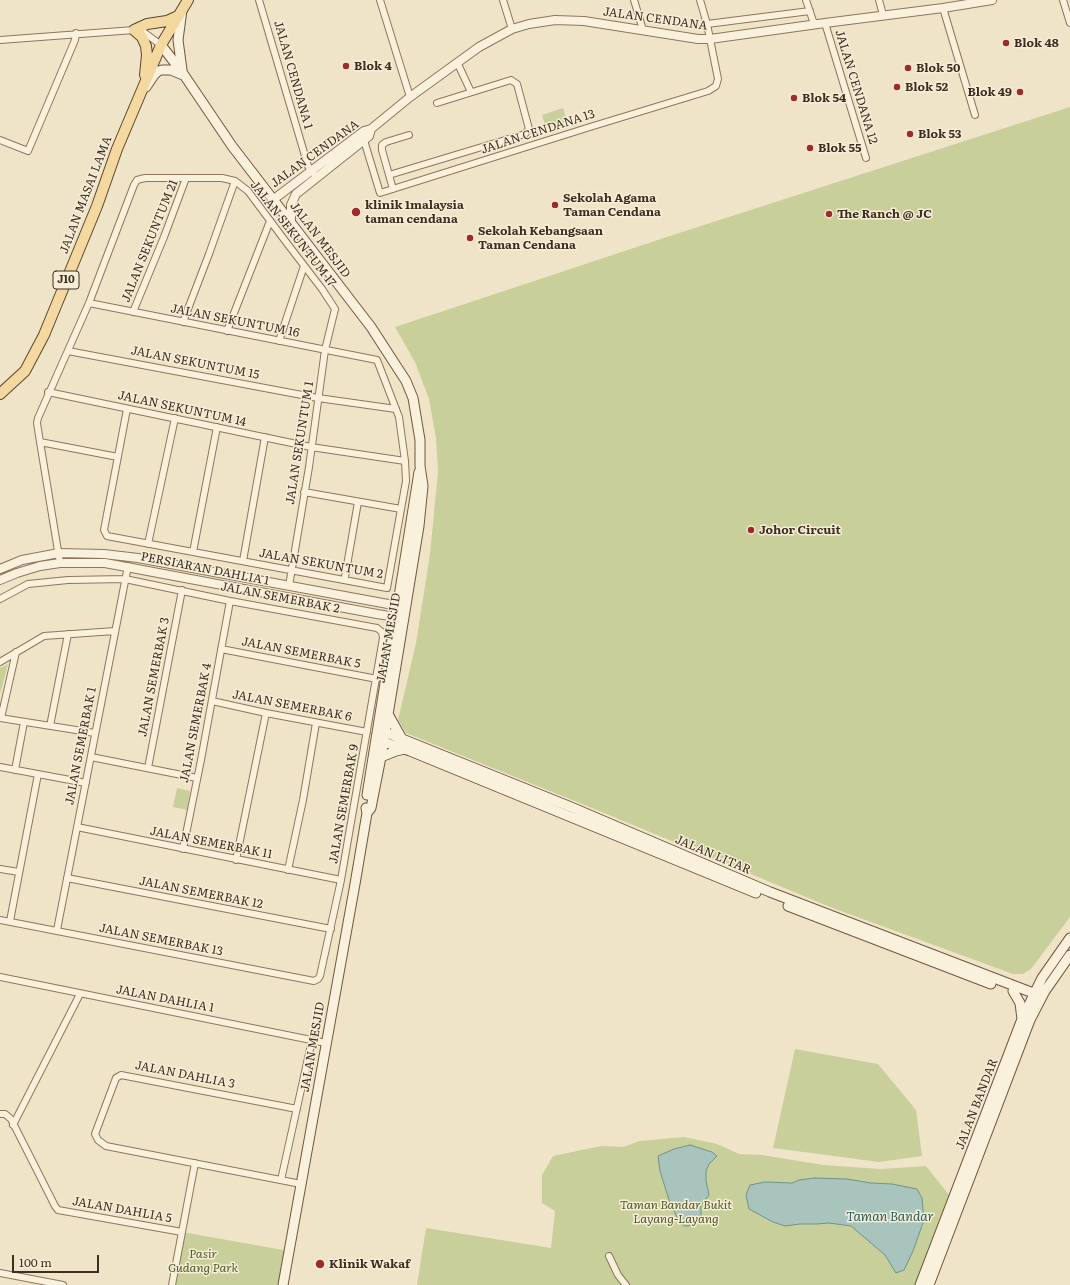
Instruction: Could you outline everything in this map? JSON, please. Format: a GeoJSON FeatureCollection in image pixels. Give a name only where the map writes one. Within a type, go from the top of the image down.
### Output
{"type":"FeatureCollection","features":[{"type":"Feature","properties":{"kind":"main road","name":"JALAN MASAI LAMA"},"geometry":{"type":"LineString","coordinates":[[0,394],[25,370],[44,335],[97,206],[117,149],[161,45],[188,0]]}},
{"type":"Feature","properties":{"kind":"main road"},"geometry":{"type":"LineString","coordinates":[[144,87],[147,51],[142,37],[134,30],[148,24],[167,21],[180,13]]}},
{"type":"Feature","properties":{"kind":"main road"},"geometry":{"type":"LineString","coordinates":[[139,98],[158,71],[167,69],[183,74],[178,40],[180,13]]}},
{"type":"Feature","properties":{"kind":"main road","name":"JALAN MESJID"},"geometry":{"type":"LineString","coordinates":[[161,45],[183,74],[227,139],[371,327],[406,381],[413,398],[420,440],[420,466],[423,486],[420,526],[388,714],[381,730]]}},
{"type":"Feature","properties":{"kind":"main road","name":"JALAN MESJID"},"geometry":{"type":"LineString","coordinates":[[283,1285],[367,813],[366,806],[380,740],[396,617],[420,466]]}},
{"type":"Feature","properties":{"kind":"main road"},"geometry":{"type":"LineString","coordinates":[[388,714],[402,739]]}},
{"type":"Feature","properties":{"kind":"main road","name":"JALAN LITAR"},"geometry":{"type":"LineString","coordinates":[[381,730],[571,807],[770,892],[1037,997]]}},
{"type":"Feature","properties":{"kind":"main road","name":"JALAN MESJID"},"geometry":{"type":"LineString","coordinates":[[367,813],[371,808],[381,757],[380,740]]}},
{"type":"Feature","properties":{"kind":"main road","name":"JALAN LITAR"},"geometry":{"type":"LineString","coordinates":[[380,740],[834,924],[976,978],[1015,989]]}},
{"type":"Feature","properties":{"kind":"main road"},"geometry":{"type":"LineString","coordinates":[[381,757],[405,749]]}},
{"type":"Feature","properties":{"kind":"main road","name":"JALAN BANDAR"},"geometry":{"type":"LineString","coordinates":[[930,1285],[1030,1020],[1042,978],[1070,938]]}},
{"type":"Feature","properties":{"kind":"main road","name":"JALAN BANDAR"},"geometry":{"type":"LineString","coordinates":[[920,1285],[1022,1019],[1070,955]]}},
{"type":"Feature","properties":{"kind":"main road"},"geometry":{"type":"LineString","coordinates":[[1022,1019],[1020,1003],[1015,989],[1031,984],[1042,978]]}},
{"type":"Feature","properties":{"kind":"street","name":"JALAN CENDANA 1"},"geometry":{"type":"LineString","coordinates":[[259,0],[308,166],[314,174]]}},
{"type":"Feature","properties":{"kind":"street"},"geometry":{"type":"LineString","coordinates":[[380,0],[410,97]]}},
{"type":"Feature","properties":{"kind":"street"},"geometry":{"type":"LineString","coordinates":[[503,0],[512,30]]}},
{"type":"Feature","properties":{"kind":"street"},"geometry":{"type":"LineString","coordinates":[[634,0],[643,30]]}},
{"type":"Feature","properties":{"kind":"street","name":"JALAN CENDANA 13"},"geometry":{"type":"LineString","coordinates":[[363,136],[380,193],[712,90],[716,86],[718,79],[707,24],[700,0]]}},
{"type":"Feature","properties":{"kind":"street"},"geometry":{"type":"LineString","coordinates":[[806,0],[814,24]]}},
{"type":"Feature","properties":{"kind":"street"},"geometry":{"type":"LineString","coordinates":[[879,0],[883,15]]}},
{"type":"Feature","properties":{"kind":"street","name":"JALAN CENDANA"},"geometry":{"type":"LineString","coordinates":[[274,199],[314,174],[363,136],[369,136],[371,129],[410,97],[457,62],[479,47],[512,30],[543,22],[566,20],[584,21],[698,39],[710,39],[943,8],[992,0]]}},
{"type":"Feature","properties":{"kind":"street"},"geometry":{"type":"LineString","coordinates":[[1063,0],[1070,23]]}},
{"type":"Feature","properties":{"kind":"street"},"geometry":{"type":"LineString","coordinates":[[943,8],[975,115]]}},
{"type":"Feature","properties":{"kind":"street"},"geometry":{"type":"LineString","coordinates":[[707,24],[810,11]]}},
{"type":"Feature","properties":{"kind":"street","name":"JALAN CENDANA 12"},"geometry":{"type":"LineString","coordinates":[[825,23],[866,158]]}},
{"type":"Feature","properties":{"kind":"street"},"geometry":{"type":"LineString","coordinates":[[0,40],[76,33],[139,30],[147,34],[161,45]]}},
{"type":"Feature","properties":{"kind":"street"},"geometry":{"type":"LineString","coordinates":[[0,140],[28,151],[75,40],[76,33]]}},
{"type":"Feature","properties":{"kind":"street"},"geometry":{"type":"LineString","coordinates":[[457,62],[471,92]]}},
{"type":"Feature","properties":{"kind":"street"},"geometry":{"type":"LineString","coordinates":[[389,175],[525,134],[529,131],[529,126],[514,81],[509,80],[437,103]]}},
{"type":"Feature","properties":{"kind":"street"},"geometry":{"type":"LineString","coordinates":[[393,189],[382,150],[382,145],[386,142],[409,135]]}},
{"type":"Feature","properties":{"kind":"street","name":"JALAN CENDANA"},"geometry":{"type":"LineString","coordinates":[[291,222],[291,205],[296,194],[314,174]]}},
{"type":"Feature","properties":{"kind":"street","name":"JALAN SEKUNTUM 17"},"geometry":{"type":"LineString","coordinates":[[89,303],[137,180],[144,178],[222,178],[235,181],[248,191],[334,305]]}},
{"type":"Feature","properties":{"kind":"street","name":"JALAN SEKUNTUM 21"},"geometry":{"type":"LineString","coordinates":[[133,312],[164,237],[186,178]]}},
{"type":"Feature","properties":{"kind":"street"},"geometry":{"type":"LineString","coordinates":[[183,322],[235,181]]}},
{"type":"Feature","properties":{"kind":"street"},"geometry":{"type":"LineString","coordinates":[[228,331],[270,221]]}},
{"type":"Feature","properties":{"kind":"street"},"geometry":{"type":"LineString","coordinates":[[279,341],[304,266]]}},
{"type":"Feature","properties":{"kind":"street"},"geometry":{"type":"LineString","coordinates":[[60,563],[40,442],[38,418],[48,392],[89,303]]}},
{"type":"Feature","properties":{"kind":"street","name":"JALAN SEKUNTUM 16"},"geometry":{"type":"LineString","coordinates":[[89,303],[377,360]]}},
{"type":"Feature","properties":{"kind":"street","name":"JALAN SEKUNTUM 1"},"geometry":{"type":"LineString","coordinates":[[289,586],[325,350],[335,313],[334,305]]}},
{"type":"Feature","properties":{"kind":"street","name":"JALAN SEKUNTUM 15"},"geometry":{"type":"LineString","coordinates":[[68,351],[318,398],[396,409]]}},
{"type":"Feature","properties":{"kind":"street","name":"JALAN SEKUNTUM 2"},"geometry":{"type":"LineString","coordinates":[[118,458],[104,532],[107,536],[387,588],[406,481],[403,439],[396,409],[377,360]]}},
{"type":"Feature","properties":{"kind":"street","name":"JALAN SEKUNTUM 14"},"geometry":{"type":"LineString","coordinates":[[48,392],[311,447],[405,461]]}},
{"type":"Feature","properties":{"kind":"street"},"geometry":{"type":"LineString","coordinates":[[40,442],[118,458],[127,409]]}},
{"type":"Feature","properties":{"kind":"street"},"geometry":{"type":"LineString","coordinates":[[148,544],[175,418]]}},
{"type":"Feature","properties":{"kind":"street"},"geometry":{"type":"LineString","coordinates":[[193,552],[217,427]]}},
{"type":"Feature","properties":{"kind":"street"},"geometry":{"type":"LineString","coordinates":[[243,561],[266,437]]}},
{"type":"Feature","properties":{"kind":"street"},"geometry":{"type":"LineString","coordinates":[[304,492],[401,509]]}},
{"type":"Feature","properties":{"kind":"street"},"geometry":{"type":"LineString","coordinates":[[345,577],[358,502]]}},
{"type":"Feature","properties":{"kind":"street","name":"PERSIARAN DAHLIA 1"},"geometry":{"type":"LineString","coordinates":[[0,569],[22,560],[59,553],[104,554],[138,558],[392,604],[395,603],[400,597]]}},
{"type":"Feature","properties":{"kind":"street","name":"PERSIARAN DAHLIA 1"},"geometry":{"type":"LineString","coordinates":[[0,580],[40,566],[60,563],[105,563],[128,566],[396,617]]}},
{"type":"Feature","properties":{"kind":"street","name":"JALAN SEMERBAK 1"},"geometry":{"type":"LineString","coordinates":[[57,930],[128,566]]}},
{"type":"Feature","properties":{"kind":"street","name":"JALAN SEMERBAK 2"},"geometry":{"type":"LineString","coordinates":[[0,599],[28,584],[68,580],[125,579],[230,601],[377,628],[382,632]]}},
{"type":"Feature","properties":{"kind":"street","name":"JALAN SEMERBAK 3"},"geometry":{"type":"LineString","coordinates":[[148,768],[182,590]]}},
{"type":"Feature","properties":{"kind":"street","name":"JALAN SEMERBAK 4"},"geometry":{"type":"LineString","coordinates":[[183,849],[230,601]]}},
{"type":"Feature","properties":{"kind":"street"},"geometry":{"type":"LineString","coordinates":[[377,614],[384,609],[379,602]]}},
{"type":"Feature","properties":{"kind":"street"},"geometry":{"type":"LineString","coordinates":[[396,617],[405,612]]}},
{"type":"Feature","properties":{"kind":"street"},"geometry":{"type":"LineString","coordinates":[[0,662],[44,636],[115,631]]}},
{"type":"Feature","properties":{"kind":"street","name":"JALAN SEMERBAK 9"},"geometry":{"type":"LineString","coordinates":[[318,979],[331,929],[341,880],[377,679],[383,638],[382,632]]}},
{"type":"Feature","properties":{"kind":"street"},"geometry":{"type":"LineString","coordinates":[[50,726],[68,634]]}},
{"type":"Feature","properties":{"kind":"street","name":"JALAN SEMERBAK 5"},"geometry":{"type":"LineString","coordinates":[[221,650],[377,679]]}},
{"type":"Feature","properties":{"kind":"street"},"geometry":{"type":"LineString","coordinates":[[16,652],[0,718],[95,733]]}},
{"type":"Feature","properties":{"kind":"street","name":"JALAN SEMERBAK 6"},"geometry":{"type":"LineString","coordinates":[[212,701],[316,723],[368,732]]}},
{"type":"Feature","properties":{"kind":"street"},"geometry":{"type":"LineString","coordinates":[[236,860],[266,713]]}},
{"type":"Feature","properties":{"kind":"street"},"geometry":{"type":"LineString","coordinates":[[16,770],[24,722]]}},
{"type":"Feature","properties":{"kind":"street"},"geometry":{"type":"LineString","coordinates":[[288,870],[303,800],[316,723]]}},
{"type":"Feature","properties":{"kind":"street"},"geometry":{"type":"LineString","coordinates":[[91,757],[197,778]]}},
{"type":"Feature","properties":{"kind":"street"},"geometry":{"type":"LineString","coordinates":[[0,767],[86,782]]}},
{"type":"Feature","properties":{"kind":"street"},"geometry":{"type":"LineString","coordinates":[[10,921],[38,774]]}},
{"type":"Feature","properties":{"kind":"street","name":"JALAN SEMERBAK 11"},"geometry":{"type":"LineString","coordinates":[[77,827],[341,880]]}},
{"type":"Feature","properties":{"kind":"street"},"geometry":{"type":"LineString","coordinates":[[0,869],[19,872]]}},
{"type":"Feature","properties":{"kind":"street","name":"JALAN SEMERBAK 12"},"geometry":{"type":"LineString","coordinates":[[67,878],[331,929]]}},
{"type":"Feature","properties":{"kind":"street","name":"JALAN SEMERBAK 13"},"geometry":{"type":"LineString","coordinates":[[0,920],[314,981],[318,979]]}},
{"type":"Feature","properties":{"kind":"street","name":"JALAN DAHLIA 1"},"geometry":{"type":"LineString","coordinates":[[0,977],[326,1043]]}},
{"type":"Feature","properties":{"kind":"street"},"geometry":{"type":"LineString","coordinates":[[13,1125],[80,994]]}},
{"type":"Feature","properties":{"kind":"street"},"geometry":{"type":"LineString","coordinates":[[282,1180],[312,1040]]}},
{"type":"Feature","properties":{"kind":"street","name":"JALAN DAHLIA 3"},"geometry":{"type":"LineString","coordinates":[[195,1163],[106,1146],[98,1140],[95,1135],[95,1131],[118,1076],[121,1074],[128,1075],[297,1109]]}},
{"type":"Feature","properties":{"kind":"street","name":"JALAN DAHLIA 5"},"geometry":{"type":"LineString","coordinates":[[0,1114],[6,1115],[13,1125],[58,1210],[182,1232]]}},
{"type":"Feature","properties":{"kind":"street"},"geometry":{"type":"LineString","coordinates":[[172,1285],[195,1163],[301,1184]]}},
{"type":"Feature","properties":{"kind":"street"},"geometry":{"type":"LineString","coordinates":[[609,1256],[618,1275],[626,1285]]}},
{"type":"Feature","properties":{"kind":"street"},"geometry":{"type":"LineString","coordinates":[[0,1273],[46,1283],[63,1285]]}},
{"type":"Feature","properties":{"kind":"green space","name":"Johor Circuit"},"geometry":{"type":"Polygon","coordinates":[[[1070,107],[1070,917],[1031,969],[1023,974],[1013,974],[830,907],[597,810],[406,733],[398,720],[416,643],[430,554],[438,472],[436,438],[429,399],[415,362],[395,327],[673,235],[1070,107]]]}},
{"type":"Feature","properties":{"kind":"green space"},"geometry":{"type":"Polygon","coordinates":[[[563,108],[567,122],[546,128],[542,115],[563,108]]]}},
{"type":"Feature","properties":{"kind":"green space"},"geometry":{"type":"Polygon","coordinates":[[[8,664],[0,694],[0,668],[8,664]]]}},
{"type":"Feature","properties":{"kind":"green space"},"geometry":{"type":"Polygon","coordinates":[[[177,788],[190,791],[187,810],[173,807],[177,788]]]}},
{"type":"Feature","properties":{"kind":"green space"},"geometry":{"type":"Polygon","coordinates":[[[795,1049],[878,1064],[916,1110],[922,1156],[879,1162],[773,1148],[795,1049]]]}},
{"type":"Feature","properties":{"kind":"green space","name":"Taman Bandar Bukit Layang-Layang"},"geometry":{"type":"Polygon","coordinates":[[[684,1137],[717,1144],[739,1154],[762,1155],[823,1165],[881,1169],[926,1166],[953,1200],[918,1285],[417,1285],[426,1228],[551,1248],[555,1211],[542,1203],[542,1175],[553,1156],[601,1146],[623,1147],[640,1141],[684,1137]]]}},
{"type":"Feature","properties":{"kind":"green space","name":"Pasir Gudang Park"},"geometry":{"type":"Polygon","coordinates":[[[182,1232],[289,1251],[283,1285],[172,1285],[182,1232]]]}},
{"type":"Feature","properties":{"kind":"water"},"geometry":{"type":"Polygon","coordinates":[[[690,1145],[712,1152],[717,1156],[709,1164],[706,1171],[706,1181],[709,1195],[701,1205],[701,1218],[689,1226],[684,1226],[680,1223],[670,1203],[660,1171],[658,1156],[674,1149],[690,1145]]]}},
{"type":"Feature","properties":{"kind":"water","name":"Taman Bandar"},"geometry":{"type":"Polygon","coordinates":[[[815,1178],[847,1179],[871,1183],[892,1184],[917,1189],[922,1198],[924,1220],[913,1251],[904,1270],[896,1273],[885,1255],[851,1226],[829,1223],[785,1226],[773,1222],[749,1209],[746,1195],[750,1185],[765,1182],[792,1183],[799,1180],[815,1178]]]}},
{"type":"Feature","properties":{"kind":"place","name":"Blok 48"},"geometry":{"type":"Point","coordinates":[1006,43]}},
{"type":"Feature","properties":{"kind":"place","name":"Blok 4"},"geometry":{"type":"Point","coordinates":[346,66]}},
{"type":"Feature","properties":{"kind":"place","name":"Blok 50"},"geometry":{"type":"Point","coordinates":[908,68]}},
{"type":"Feature","properties":{"kind":"place","name":"Blok 52"},"geometry":{"type":"Point","coordinates":[897,87]}},
{"type":"Feature","properties":{"kind":"place","name":"Blok 49"},"geometry":{"type":"Point","coordinates":[1020,92]}},
{"type":"Feature","properties":{"kind":"place","name":"Blok 54"},"geometry":{"type":"Point","coordinates":[794,98]}},
{"type":"Feature","properties":{"kind":"place","name":"Blok 53"},"geometry":{"type":"Point","coordinates":[910,134]}},
{"type":"Feature","properties":{"kind":"place","name":"Blok 55"},"geometry":{"type":"Point","coordinates":[810,148]}},
{"type":"Feature","properties":{"kind":"place","name":"Sekolah Agama Taman Cendana"},"geometry":{"type":"Point","coordinates":[555,205]}},
{"type":"Feature","properties":{"kind":"place","name":"klinik 1malaysia taman cendana"},"geometry":{"type":"Point","coordinates":[356,212]}},
{"type":"Feature","properties":{"kind":"place","name":"The Ranch @ JC"},"geometry":{"type":"Point","coordinates":[829,214]}},
{"type":"Feature","properties":{"kind":"place","name":"Sekolah Kebangsaan Taman Cendana"},"geometry":{"type":"Point","coordinates":[470,238]}},
{"type":"Feature","properties":{"kind":"place","name":"Johor Circuit"},"geometry":{"type":"Point","coordinates":[751,530]}},
{"type":"Feature","properties":{"kind":"place","name":"Klinik Wakaf"},"geometry":{"type":"Point","coordinates":[320,1264]}}]}
